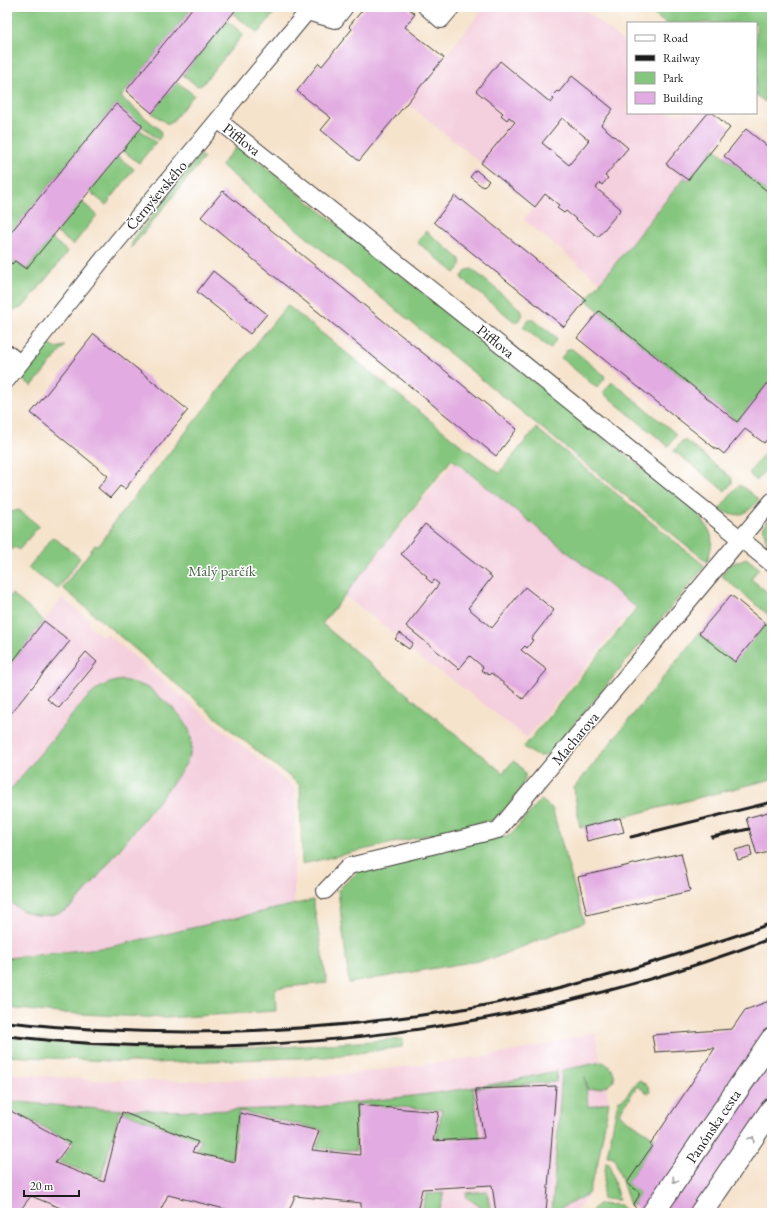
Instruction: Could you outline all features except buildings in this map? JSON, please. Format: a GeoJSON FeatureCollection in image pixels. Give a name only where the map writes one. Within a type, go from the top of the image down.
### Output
{"type":"FeatureCollection","features":[{"type":"Feature","properties":{"kind":"main road","name":"Panónska cesta"},"geometry":{"type":"LineString","coordinates":[[653,1213],[772,1039]]}},
{"type":"Feature","properties":{"kind":"main road"},"geometry":{"type":"LineString","coordinates":[[701,1213],[772,1109]]}},
{"type":"Feature","properties":{"kind":"street","name":"Černyševského"},"geometry":{"type":"LineString","coordinates":[[7,380],[111,249],[307,12],[334,20],[345,7]]}},
{"type":"Feature","properties":{"kind":"street"},"geometry":{"type":"LineString","coordinates":[[426,7],[441,20],[452,7]]}},
{"type":"Feature","properties":{"kind":"street","name":"Pifflova"},"geometry":{"type":"LineString","coordinates":[[218,120],[772,564]]}},
{"type":"Feature","properties":{"kind":"street"},"geometry":{"type":"LineString","coordinates":[[7,353],[20,363]]}},
{"type":"Feature","properties":{"kind":"street","name":"Macharova"},"geometry":{"type":"LineString","coordinates":[[325,891],[349,866],[498,830],[772,500]]}},
{"type":"Feature","properties":{"kind":"shaded area"},"geometry":{"type":"Polygon","coordinates":[[[485,7],[581,7],[627,44],[627,114],[707,114],[667,164],[684,178],[600,282],[524,220],[534,206],[407,103],[485,7]]]}},
{"type":"Feature","properties":{"kind":"shaded area"},"geometry":{"type":"Polygon","coordinates":[[[455,461],[635,606],[527,738],[450,678],[422,660],[395,639],[397,636],[344,595],[455,461]]]}},
{"type":"Feature","properties":{"kind":"shaded area"},"geometry":{"type":"Polygon","coordinates":[[[7,590],[44,621],[62,598],[90,620],[89,626],[102,636],[108,635],[295,788],[294,904],[110,947],[7,958],[7,590]]]}},
{"type":"Feature","properties":{"kind":"shaded area"},"geometry":{"type":"Polygon","coordinates":[[[595,1032],[609,1102],[597,1166],[587,1197],[575,1213],[7,1213],[7,1073],[92,1080],[182,1081],[272,1079],[349,1074],[494,1055],[541,1046],[595,1032]]]}},
{"type":"Feature","properties":{"kind":"green space"},"geometry":{"type":"Polygon","coordinates":[[[7,7],[193,7],[121,97],[160,130],[161,136],[158,140],[116,104],[7,237],[7,7]]]}},
{"type":"Feature","properties":{"kind":"green space"},"geometry":{"type":"Polygon","coordinates":[[[238,7],[279,7],[258,33],[232,13],[238,7]]]}},
{"type":"Feature","properties":{"kind":"green space"},"geometry":{"type":"Polygon","coordinates":[[[644,7],[772,7],[772,92],[765,102],[757,96],[757,22],[664,22],[644,7]]]}},
{"type":"Feature","properties":{"kind":"green space"},"geometry":{"type":"Polygon","coordinates":[[[227,21],[242,33],[242,36],[202,85],[197,86],[183,75],[227,21]]]}},
{"type":"Feature","properties":{"kind":"green space"},"geometry":{"type":"Polygon","coordinates":[[[177,82],[194,95],[170,124],[166,123],[152,113],[177,82]]]}},
{"type":"Feature","properties":{"kind":"green space"},"geometry":{"type":"Polygon","coordinates":[[[139,129],[156,142],[139,163],[122,150],[139,129]]]}},
{"type":"Feature","properties":{"kind":"green space"},"geometry":{"type":"Polygon","coordinates":[[[238,145],[696,511],[711,535],[712,540],[707,562],[300,232],[221,165],[238,145]]]}},
{"type":"Feature","properties":{"kind":"green space"},"geometry":{"type":"Polygon","coordinates":[[[714,148],[772,195],[772,378],[737,422],[586,300],[684,178],[688,180],[714,148]]]}},
{"type":"Feature","properties":{"kind":"green space"},"geometry":{"type":"Polygon","coordinates":[[[200,155],[204,158],[131,248],[133,240],[200,155]]]}},
{"type":"Feature","properties":{"kind":"green space"},"geometry":{"type":"Polygon","coordinates":[[[117,156],[134,169],[106,205],[89,191],[117,156]]]}},
{"type":"Feature","properties":{"kind":"green space"},"geometry":{"type":"Polygon","coordinates":[[[81,201],[97,215],[73,245],[56,232],[81,201]]]}},
{"type":"Feature","properties":{"kind":"green space"},"geometry":{"type":"Polygon","coordinates":[[[426,231],[460,259],[461,266],[455,273],[417,242],[426,231]]]}},
{"type":"Feature","properties":{"kind":"green space"},"geometry":{"type":"Polygon","coordinates":[[[51,238],[68,252],[23,307],[12,311],[7,307],[7,261],[12,264],[15,261],[26,269],[51,238]]]}},
{"type":"Feature","properties":{"kind":"green space"},"geometry":{"type":"Polygon","coordinates":[[[472,269],[521,310],[523,315],[516,323],[461,278],[467,270],[472,269]]]}},
{"type":"Feature","properties":{"kind":"green space","name":"Malý parčík"},"geometry":{"type":"Polygon","coordinates":[[[287,305],[462,446],[499,473],[536,428],[705,566],[551,752],[543,756],[537,756],[524,747],[637,608],[452,459],[322,624],[503,773],[513,761],[523,771],[525,780],[513,799],[493,820],[302,864],[300,785],[232,731],[63,587],[95,545],[98,546],[112,528],[111,526],[287,305]]]}},
{"type":"Feature","properties":{"kind":"green space"},"geometry":{"type":"Polygon","coordinates":[[[528,320],[534,320],[556,337],[556,340],[550,349],[523,327],[528,320]]]}},
{"type":"Feature","properties":{"kind":"green space"},"geometry":{"type":"Polygon","coordinates":[[[49,344],[55,348],[65,346],[32,386],[21,378],[49,344]]]}},
{"type":"Feature","properties":{"kind":"green space"},"geometry":{"type":"Polygon","coordinates":[[[568,349],[572,349],[604,375],[605,378],[597,388],[561,358],[568,349]]]}},
{"type":"Feature","properties":{"kind":"green space"},"geometry":{"type":"Polygon","coordinates":[[[611,383],[614,383],[675,433],[676,436],[668,446],[603,393],[611,383]]]}},
{"type":"Feature","properties":{"kind":"green space"},"geometry":{"type":"Polygon","coordinates":[[[682,441],[686,441],[732,478],[732,483],[725,491],[674,451],[682,441]]]}},
{"type":"Feature","properties":{"kind":"green space"},"geometry":{"type":"Polygon","coordinates":[[[772,444],[772,469],[768,466],[757,481],[750,475],[750,472],[772,444]]]}},
{"type":"Feature","properties":{"kind":"green space"},"geometry":{"type":"Polygon","coordinates":[[[738,486],[742,486],[759,500],[750,509],[742,514],[737,515],[719,510],[738,486]]]}},
{"type":"Feature","properties":{"kind":"green space"},"geometry":{"type":"Polygon","coordinates":[[[19,510],[39,526],[19,550],[15,547],[12,550],[8,547],[7,548],[7,513],[19,510]]]}},
{"type":"Feature","properties":{"kind":"green space"},"geometry":{"type":"Polygon","coordinates":[[[772,514],[772,550],[768,547],[763,528],[772,514]]]}},
{"type":"Feature","properties":{"kind":"green space"},"geometry":{"type":"Polygon","coordinates":[[[53,537],[80,558],[58,589],[28,568],[53,537]]]}},
{"type":"Feature","properties":{"kind":"green space"},"geometry":{"type":"Polygon","coordinates":[[[746,558],[759,568],[751,579],[772,596],[772,618],[722,576],[729,565],[746,558]]]}},
{"type":"Feature","properties":{"kind":"green space"},"geometry":{"type":"Polygon","coordinates":[[[12,594],[44,621],[10,665],[7,663],[7,600],[12,594]]]}},
{"type":"Feature","properties":{"kind":"green space"},"geometry":{"type":"Polygon","coordinates":[[[766,624],[772,629],[772,779],[580,828],[574,788],[699,633],[735,662],[766,624]]]}},
{"type":"Feature","properties":{"kind":"green space"},"geometry":{"type":"Polygon","coordinates":[[[122,680],[148,688],[179,715],[188,727],[192,742],[188,758],[175,780],[83,895],[69,908],[59,913],[43,916],[28,913],[7,900],[7,794],[91,694],[104,685],[122,680]]]}},
{"type":"Feature","properties":{"kind":"green space"},"geometry":{"type":"Polygon","coordinates":[[[541,800],[552,808],[584,922],[494,958],[349,983],[338,890],[364,866],[509,836],[541,800]]]}},
{"type":"Feature","properties":{"kind":"green space"},"geometry":{"type":"Polygon","coordinates":[[[313,900],[327,983],[275,988],[276,1011],[166,1018],[59,1013],[7,1008],[7,958],[110,947],[313,900]]]}},
{"type":"Feature","properties":{"kind":"green space"},"geometry":{"type":"Polygon","coordinates":[[[7,1037],[132,1048],[282,1047],[403,1039],[402,1047],[326,1057],[152,1063],[7,1056],[7,1037]]]}},
{"type":"Feature","properties":{"kind":"green space"},"geometry":{"type":"Polygon","coordinates":[[[602,1062],[611,1068],[613,1072],[614,1078],[610,1084],[588,1090],[585,1076],[588,1107],[609,1102],[597,1166],[588,1194],[552,1213],[562,1070],[602,1062]]]}},
{"type":"Feature","properties":{"kind":"green space"},"geometry":{"type":"Polygon","coordinates":[[[557,1071],[556,1082],[473,1088],[480,1137],[436,1138],[442,1110],[357,1104],[356,1151],[316,1148],[323,1130],[239,1111],[232,1159],[196,1150],[201,1141],[120,1111],[101,1178],[59,1162],[74,1143],[7,1108],[7,1101],[99,1109],[138,1110],[205,1111],[317,1107],[429,1094],[495,1084],[557,1071]]]}},
{"type":"Feature","properties":{"kind":"green space"},"geometry":{"type":"Polygon","coordinates":[[[640,1080],[648,1086],[650,1091],[648,1093],[637,1086],[619,1114],[654,1138],[650,1145],[652,1146],[627,1183],[639,1192],[639,1196],[633,1205],[630,1205],[614,1157],[607,1156],[618,1101],[628,1094],[636,1082],[640,1080]]]}},
{"type":"Feature","properties":{"kind":"green space"},"geometry":{"type":"Polygon","coordinates":[[[606,1162],[609,1163],[619,1200],[602,1199],[606,1162]]]}},
{"type":"Feature","properties":{"kind":"green space"},"geometry":{"type":"Polygon","coordinates":[[[487,1191],[491,1213],[467,1198],[466,1193],[487,1191]]]}},
{"type":"Feature","properties":{"kind":"green space"},"geometry":{"type":"Polygon","coordinates":[[[444,1193],[439,1213],[422,1213],[426,1194],[444,1193]]]}},
{"type":"Feature","properties":{"kind":"green space"},"geometry":{"type":"Polygon","coordinates":[[[598,1204],[620,1205],[628,1213],[590,1213],[598,1204]]]}},
{"type":"Feature","properties":{"kind":"railway"},"geometry":{"type":"LineString","coordinates":[[631,837],[772,802]]}},
{"type":"Feature","properties":{"kind":"railway"},"geometry":{"type":"LineString","coordinates":[[712,837],[749,829]]}},
{"type":"Feature","properties":{"kind":"railway"},"geometry":{"type":"LineString","coordinates":[[7,1022],[95,1029],[183,1032],[271,1030],[358,1023],[416,1016],[532,995],[615,974],[772,923]]}},
{"type":"Feature","properties":{"kind":"railway"},"geometry":{"type":"LineString","coordinates":[[7,1036],[103,1044],[200,1046],[298,1042],[396,1032],[492,1017],[588,996],[681,970],[772,938]]}}]}
